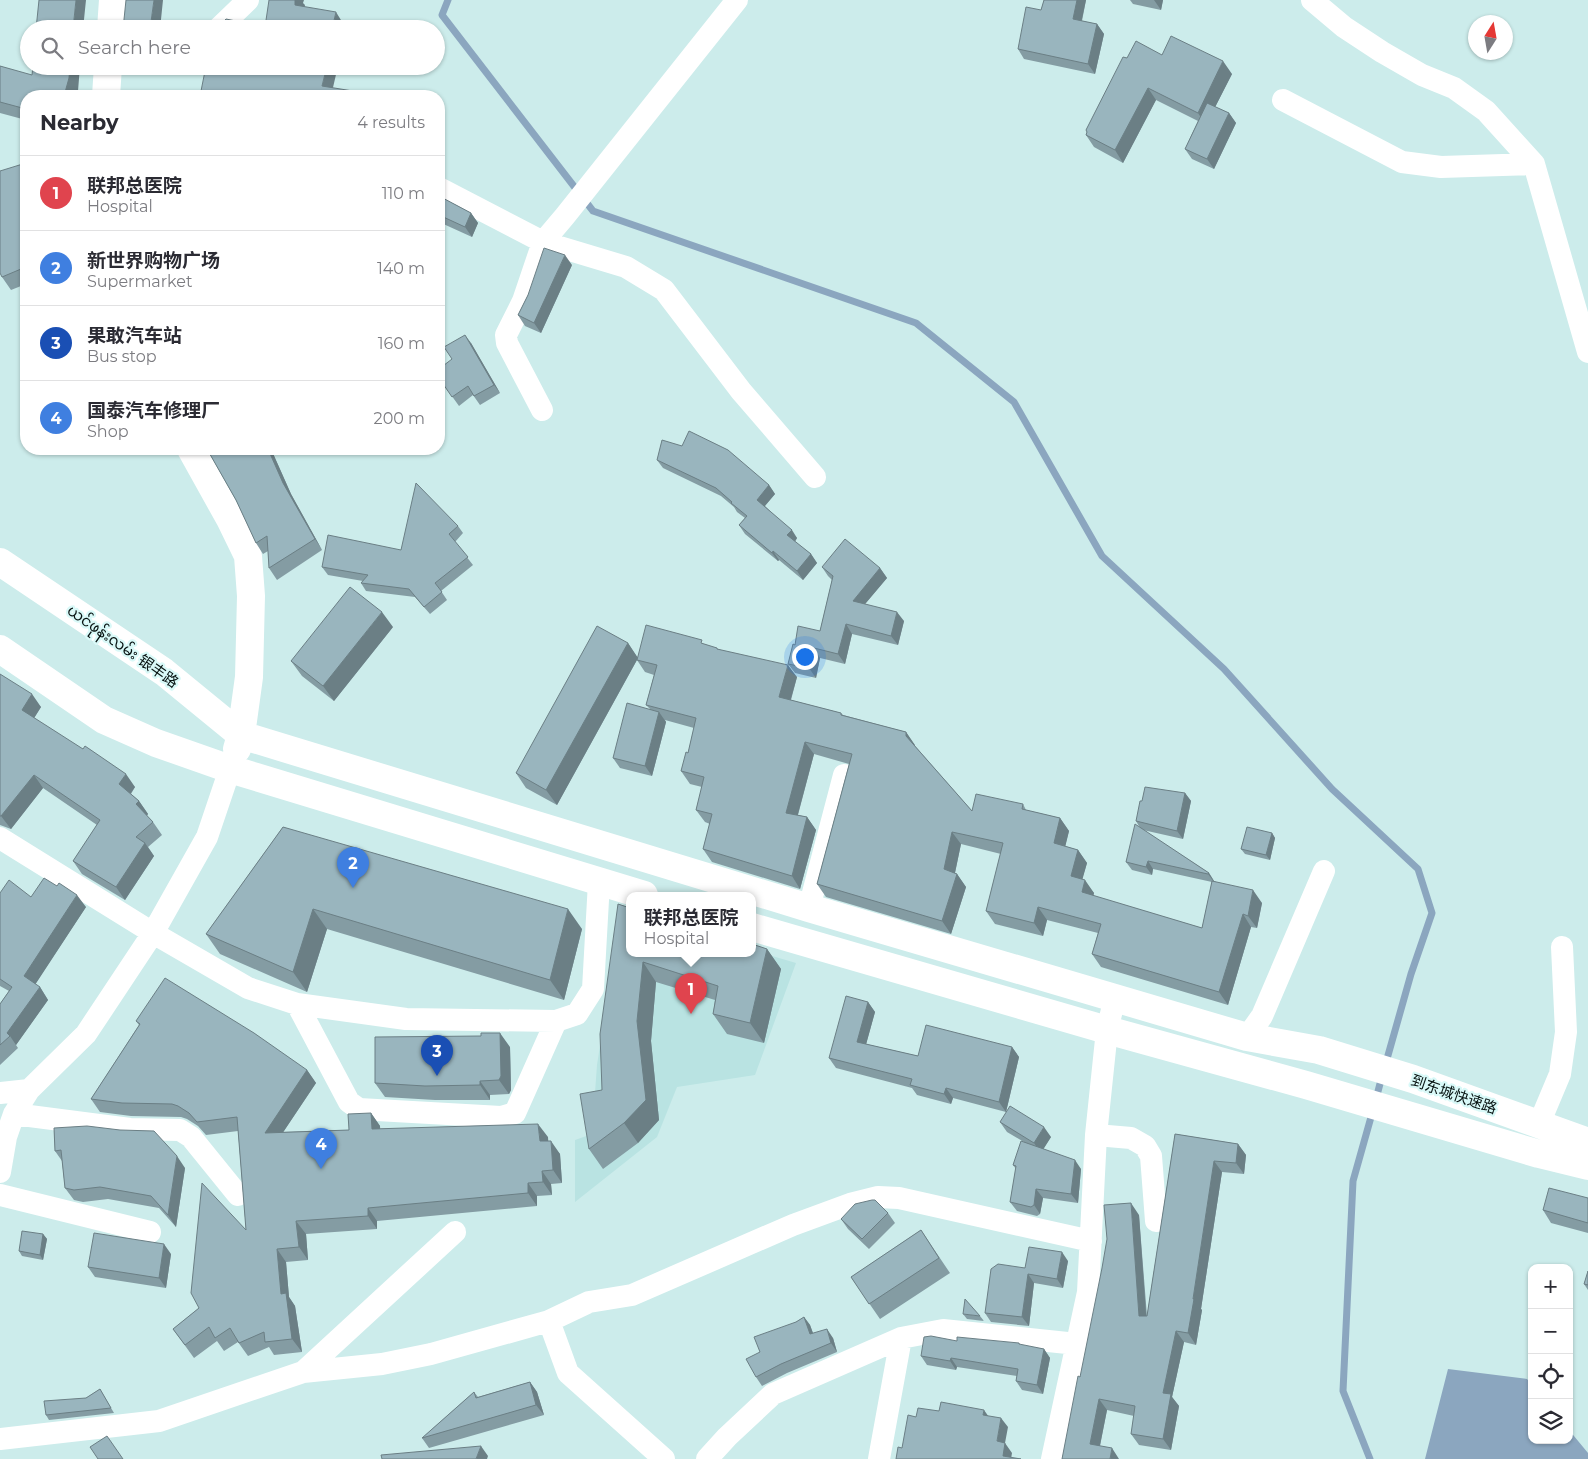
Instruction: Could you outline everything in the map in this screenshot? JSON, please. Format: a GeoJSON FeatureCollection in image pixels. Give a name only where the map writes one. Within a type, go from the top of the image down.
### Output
{"type":"FeatureCollection","features":[{"type":"Feature","properties":{"kind":"main road"},"geometry":{"type":"LineString","coordinates":[[112,20],[113,0]]}},
{"type":"Feature","properties":{"kind":"main road"},"geometry":{"type":"LineString","coordinates":[[106,90],[107,75]]}},
{"type":"Feature","properties":{"kind":"main road"},"geometry":{"type":"LineString","coordinates":[[193,455],[230,519],[248,556],[251,596],[249,677],[241,735],[230,769]]}},
{"type":"Feature","properties":{"kind":"main road","name":"ယင်ဖုန်းလမ်း 银丰路"},"geometry":{"type":"LineString","coordinates":[[0,562],[164,672],[241,735]]}},
{"type":"Feature","properties":{"kind":"main road"},"geometry":{"type":"LineString","coordinates":[[0,650],[104,720],[156,743],[230,769],[634,892]]}},
{"type":"Feature","properties":{"kind":"main road","name":"到东城快速路"},"geometry":{"type":"LineString","coordinates":[[241,735],[809,908],[1115,998],[1247,1036],[1319,1050],[1413,1079],[1588,1142]]}},
{"type":"Feature","properties":{"kind":"main road","name":"到东城快速路"},"geometry":{"type":"LineString","coordinates":[[756,928],[1107,1030],[1404,1113],[1539,1154],[1588,1166]]}},
{"type":"Feature","properties":{"kind":"street"},"geometry":{"type":"LineString","coordinates":[[227,20],[248,0]]}},
{"type":"Feature","properties":{"kind":"street"},"geometry":{"type":"LineString","coordinates":[[542,410],[506,343],[506,335],[523,301],[543,242],[738,0]]}},
{"type":"Feature","properties":{"kind":"street"},"geometry":{"type":"LineString","coordinates":[[1312,0],[1344,27],[1382,52],[1422,75],[1454,88],[1486,111],[1534,164],[1588,352]]}},
{"type":"Feature","properties":{"kind":"street"},"geometry":{"type":"LineString","coordinates":[[1284,100],[1402,162],[1441,167],[1534,164]]}},
{"type":"Feature","properties":{"kind":"street"},"geometry":{"type":"LineString","coordinates":[[445,191],[543,242],[626,267],[664,290],[741,391],[815,477]]}},
{"type":"Feature","properties":{"kind":"street"},"geometry":{"type":"LineString","coordinates":[[0,1172],[6,1137],[14,1114],[29,1090],[86,1034],[153,933],[207,837],[230,769]]}},
{"type":"Feature","properties":{"kind":"street"},"geometry":{"type":"LineString","coordinates":[[809,908],[844,776]]}},
{"type":"Feature","properties":{"kind":"street"},"geometry":{"type":"LineString","coordinates":[[0,838],[153,933],[248,988],[297,1004],[406,1019],[556,1021],[577,1014],[593,989],[599,882]]}},
{"type":"Feature","properties":{"kind":"street"},"geometry":{"type":"LineString","coordinates":[[1247,1036],[1262,1016],[1324,871]]}},
{"type":"Feature","properties":{"kind":"street"},"geometry":{"type":"LineString","coordinates":[[1539,1124],[1560,1074],[1566,1032],[1562,948]]}},
{"type":"Feature","properties":{"kind":"street"},"geometry":{"type":"LineString","coordinates":[[1052,1459],[1088,1292],[1096,1135],[1107,1030],[1115,998]]}},
{"type":"Feature","properties":{"kind":"street"},"geometry":{"type":"LineString","coordinates":[[297,1004],[349,1102],[359,1109],[500,1117],[515,1113],[556,1021]]}},
{"type":"Feature","properties":{"kind":"street"},"geometry":{"type":"LineString","coordinates":[[0,1093],[29,1090]]}},
{"type":"Feature","properties":{"kind":"street"},"geometry":{"type":"LineString","coordinates":[[14,1114],[130,1129],[180,1130],[191,1137],[238,1195]]}},
{"type":"Feature","properties":{"kind":"street"},"geometry":{"type":"LineString","coordinates":[[1096,1135],[1131,1138],[1145,1146],[1152,1156],[1156,1221]]}},
{"type":"Feature","properties":{"kind":"street"},"geometry":{"type":"LineString","coordinates":[[0,1195],[150,1232]]}},
{"type":"Feature","properties":{"kind":"street"},"geometry":{"type":"LineString","coordinates":[[0,1459],[0,1440],[159,1420],[303,1372],[382,1364],[431,1354],[549,1321],[589,1302],[632,1295],[793,1225],[850,1204],[878,1197],[899,1198],[1091,1241]]}},
{"type":"Feature","properties":{"kind":"street"},"geometry":{"type":"LineString","coordinates":[[303,1372],[455,1232]]}},
{"type":"Feature","properties":{"kind":"street"},"geometry":{"type":"LineString","coordinates":[[549,1321],[568,1373],[664,1459]]}},
{"type":"Feature","properties":{"kind":"street"},"geometry":{"type":"LineString","coordinates":[[707,1459],[727,1437],[773,1394],[901,1338],[943,1330],[1077,1344]]}},
{"type":"Feature","properties":{"kind":"street"},"geometry":{"type":"LineString","coordinates":[[879,1459],[901,1338]]}},
{"type":"Feature","properties":{"kind":"shaded area"},"geometry":{"type":"Polygon","coordinates":[[[621,911],[626,934],[626,957],[756,957],[756,951],[796,963],[755,1075],[677,1087],[657,1137],[575,1202],[575,1140],[592,1134],[597,1065],[621,911]]]}},
{"type":"Feature","properties":{"kind":"shaded area"},"geometry":{"type":"Polygon","coordinates":[[[1448,1369],[1527,1379],[1528,1444],[1573,1444],[1573,1435],[1588,1453],[1588,1459],[1425,1459],[1448,1369]]]}},
{"type":"Feature","properties":{"kind":"building"},"geometry":{"type":"Polygon","coordinates":[[[39,0],[76,0],[74,20],[37,20],[39,0]]]}},
{"type":"Feature","properties":{"kind":"building"},"geometry":{"type":"Polygon","coordinates":[[[126,0],[154,0],[151,20],[124,20],[126,0]]]}},
{"type":"Feature","properties":{"kind":"building"},"geometry":{"type":"Polygon","coordinates":[[[269,0],[295,0],[295,5],[336,12],[334,20],[266,20],[269,0]]]}},
{"type":"Feature","properties":{"kind":"building"},"geometry":{"type":"Polygon","coordinates":[[[1044,0],[1077,0],[1073,19],[1097,24],[1088,64],[1018,49],[1026,7],[1041,10],[1044,0]]]}},
{"type":"Feature","properties":{"kind":"building"},"geometry":{"type":"Polygon","coordinates":[[[1171,36],[1223,61],[1198,113],[1148,88],[1115,150],[1086,135],[1086,130],[1123,57],[1127,58],[1136,41],[1162,55],[1171,36]]]}},
{"type":"Feature","properties":{"kind":"building"},"geometry":{"type":"Polygon","coordinates":[[[0,66],[20,72],[20,75],[69,75],[66,90],[20,90],[20,107],[0,102],[0,66]]]}},
{"type":"Feature","properties":{"kind":"building"},"geometry":{"type":"Polygon","coordinates":[[[204,75],[325,75],[322,86],[347,90],[201,90],[204,75]]]}},
{"type":"Feature","properties":{"kind":"building"},"geometry":{"type":"Polygon","coordinates":[[[1207,103],[1229,113],[1207,159],[1185,149],[1207,103]]]}},
{"type":"Feature","properties":{"kind":"building"},"geometry":{"type":"Polygon","coordinates":[[[20,165],[20,269],[2,277],[0,273],[0,171],[20,165]]]}},
{"type":"Feature","properties":{"kind":"building"},"geometry":{"type":"Polygon","coordinates":[[[445,199],[471,213],[465,227],[445,218],[445,199]]]}},
{"type":"Feature","properties":{"kind":"building"},"geometry":{"type":"Polygon","coordinates":[[[544,248],[565,255],[534,323],[518,315],[528,295],[544,248]]]}},
{"type":"Feature","properties":{"kind":"building"},"geometry":{"type":"Polygon","coordinates":[[[465,335],[494,385],[474,396],[468,386],[452,397],[445,387],[445,364],[452,359],[445,346],[465,335]]]}},
{"type":"Feature","properties":{"kind":"building"},"geometry":{"type":"Polygon","coordinates":[[[689,431],[728,450],[769,485],[757,500],[792,530],[787,535],[811,554],[797,571],[739,525],[747,516],[716,488],[657,460],[662,440],[682,446],[689,431]]]}},
{"type":"Feature","properties":{"kind":"building"},"geometry":{"type":"Polygon","coordinates":[[[210,455],[271,455],[283,483],[315,539],[269,568],[267,536],[256,543],[236,500],[210,455]]]}},
{"type":"Feature","properties":{"kind":"building"},"geometry":{"type":"Polygon","coordinates":[[[416,483],[458,526],[449,534],[468,557],[435,583],[442,592],[424,607],[409,589],[361,583],[368,575],[322,567],[328,535],[401,550],[416,483]]]}},
{"type":"Feature","properties":{"kind":"building"},"geometry":{"type":"Polygon","coordinates":[[[845,539],[880,568],[853,601],[897,612],[891,636],[846,624],[838,654],[814,648],[809,668],[788,664],[793,644],[795,645],[798,626],[820,631],[833,576],[822,567],[845,539]]]}},
{"type":"Feature","properties":{"kind":"building"},"geometry":{"type":"Polygon","coordinates":[[[350,587],[382,612],[323,686],[291,661],[350,587]]]}},
{"type":"Feature","properties":{"kind":"building"},"geometry":{"type":"Polygon","coordinates":[[[646,625],[702,640],[701,643],[717,649],[788,665],[779,697],[906,732],[906,736],[972,811],[976,794],[1023,804],[1022,809],[1060,818],[1054,843],[1078,850],[1071,876],[1085,880],[1082,892],[1202,928],[1212,881],[1253,890],[1248,916],[1243,914],[1219,992],[1092,954],[1101,924],[1038,907],[1034,923],[986,911],[1003,843],[952,832],[944,869],[957,874],[942,921],[817,884],[852,754],[805,742],[786,813],[807,817],[792,876],[703,849],[712,814],[696,810],[704,777],[681,771],[686,752],[688,753],[696,718],[646,705],[657,665],[637,660],[646,625]]]}},
{"type":"Feature","properties":{"kind":"building"},"geometry":{"type":"Polygon","coordinates":[[[597,626],[628,643],[546,790],[516,773],[597,626]]]}},
{"type":"Feature","properties":{"kind":"building"},"geometry":{"type":"Polygon","coordinates":[[[0,674],[32,694],[22,710],[83,749],[85,746],[126,774],[119,784],[139,801],[136,804],[153,822],[136,837],[145,843],[116,887],[73,861],[100,820],[34,775],[0,816],[0,674]]]}},
{"type":"Feature","properties":{"kind":"building"},"geometry":{"type":"Polygon","coordinates":[[[627,703],[659,712],[645,766],[613,758],[627,703]]]}},
{"type":"Feature","properties":{"kind":"building"},"geometry":{"type":"Polygon","coordinates":[[[1145,787],[1185,793],[1177,831],[1136,821],[1145,787]]]}},
{"type":"Feature","properties":{"kind":"building"},"geometry":{"type":"Polygon","coordinates":[[[1135,824],[1209,873],[1148,861],[1146,867],[1126,862],[1135,824]]]}},
{"type":"Feature","properties":{"kind":"building"},"geometry":{"type":"Polygon","coordinates":[[[283,827],[568,909],[550,980],[313,909],[293,972],[206,934],[283,827]]]}},
{"type":"Feature","properties":{"kind":"building"},"geometry":{"type":"Polygon","coordinates":[[[1247,827],[1272,833],[1266,855],[1241,849],[1247,827]]]}},
{"type":"Feature","properties":{"kind":"building"},"geometry":{"type":"Polygon","coordinates":[[[44,878],[57,886],[59,883],[77,895],[24,976],[40,987],[7,1033],[10,1036],[0,1045],[0,1004],[12,987],[0,979],[0,893],[9,880],[31,897],[44,878]]]}},
{"type":"Feature","properties":{"kind":"building"},"geometry":{"type":"Polygon","coordinates":[[[618,904],[626,907],[626,957],[756,957],[756,945],[767,949],[750,1023],[713,1014],[718,986],[643,962],[637,1021],[646,1100],[624,1123],[589,1149],[580,1094],[602,1090],[600,1034],[618,904]]]}},
{"type":"Feature","properties":{"kind":"building"},"geometry":{"type":"Polygon","coordinates":[[[165,978],[254,1033],[307,1070],[265,1133],[349,1130],[348,1114],[371,1113],[372,1129],[538,1124],[540,1141],[551,1141],[553,1170],[542,1171],[543,1182],[528,1183],[528,1193],[368,1208],[368,1216],[296,1221],[299,1247],[277,1249],[281,1294],[286,1293],[292,1339],[265,1342],[264,1332],[239,1343],[230,1328],[215,1338],[209,1327],[185,1345],[173,1329],[199,1308],[191,1293],[202,1183],[246,1230],[237,1117],[197,1122],[189,1113],[172,1104],[122,1103],[91,1099],[140,1024],[136,1021],[165,978]]]}},
{"type":"Feature","properties":{"kind":"building"},"geometry":{"type":"Polygon","coordinates":[[[846,996],[868,1002],[857,1042],[918,1056],[926,1025],[1012,1047],[999,1102],[946,1088],[944,1094],[910,1085],[912,1079],[829,1058],[846,996]]]}},
{"type":"Feature","properties":{"kind":"building"},"geometry":{"type":"Polygon","coordinates":[[[481,1033],[500,1033],[501,1076],[499,1080],[480,1081],[480,1085],[425,1086],[375,1083],[375,1037],[481,1036],[481,1033]]]}},
{"type":"Feature","properties":{"kind":"building"},"geometry":{"type":"Polygon","coordinates":[[[1010,1106],[1044,1127],[1034,1143],[1000,1122],[1010,1106]]]}},
{"type":"Feature","properties":{"kind":"building"},"geometry":{"type":"Polygon","coordinates":[[[87,1126],[120,1130],[154,1131],[177,1156],[168,1215],[151,1196],[100,1187],[74,1190],[65,1188],[61,1150],[55,1151],[54,1128],[87,1126]]]}},
{"type":"Feature","properties":{"kind":"building"},"geometry":{"type":"Polygon","coordinates":[[[1175,1134],[1238,1144],[1236,1163],[1214,1161],[1188,1333],[1176,1331],[1163,1393],[1171,1394],[1163,1439],[1131,1434],[1135,1406],[1099,1399],[1090,1444],[1112,1448],[1110,1459],[1062,1459],[1107,1239],[1104,1205],[1131,1203],[1139,1316],[1147,1316],[1175,1134]]]}},
{"type":"Feature","properties":{"kind":"building"},"geometry":{"type":"Polygon","coordinates":[[[1021,1141],[1075,1160],[1071,1194],[1036,1189],[1034,1205],[1031,1207],[1010,1202],[1016,1166],[1013,1165],[1021,1141]]]}},
{"type":"Feature","properties":{"kind":"building"},"geometry":{"type":"Polygon","coordinates":[[[1549,1188],[1588,1198],[1588,1223],[1543,1210],[1549,1188]]]}},
{"type":"Feature","properties":{"kind":"building"},"geometry":{"type":"Polygon","coordinates":[[[875,1200],[888,1213],[862,1239],[841,1219],[855,1204],[875,1200]]]}},
{"type":"Feature","properties":{"kind":"building"},"geometry":{"type":"Polygon","coordinates":[[[921,1230],[939,1258],[869,1304],[851,1277],[921,1230]]]}},
{"type":"Feature","properties":{"kind":"building"},"geometry":{"type":"Polygon","coordinates":[[[22,1231],[43,1234],[40,1255],[19,1251],[22,1231]]]}},
{"type":"Feature","properties":{"kind":"building"},"geometry":{"type":"Polygon","coordinates":[[[94,1233],[164,1244],[159,1278],[88,1267],[94,1233]]]}},
{"type":"Feature","properties":{"kind":"building"},"geometry":{"type":"Polygon","coordinates":[[[1029,1247],[1062,1252],[1057,1279],[1028,1274],[1022,1317],[985,1313],[991,1269],[998,1264],[1025,1268],[1029,1247]]]}},
{"type":"Feature","properties":{"kind":"building"},"geometry":{"type":"Polygon","coordinates":[[[1588,1271],[1588,1285],[1584,1284],[1588,1271]]]}},
{"type":"Feature","properties":{"kind":"building"},"geometry":{"type":"Polygon","coordinates":[[[965,1299],[980,1316],[963,1314],[965,1299]]]}},
{"type":"Feature","properties":{"kind":"building"},"geometry":{"type":"Polygon","coordinates":[[[804,1317],[810,1334],[827,1329],[831,1343],[781,1364],[756,1377],[746,1359],[760,1352],[754,1337],[796,1322],[804,1317]]]}},
{"type":"Feature","properties":{"kind":"building"},"geometry":{"type":"Polygon","coordinates":[[[931,1336],[957,1341],[957,1337],[1019,1343],[1044,1349],[1037,1385],[1016,1381],[1018,1369],[951,1358],[950,1361],[921,1356],[924,1337],[931,1336]]]}},
{"type":"Feature","properties":{"kind":"building"},"geometry":{"type":"Polygon","coordinates":[[[530,1382],[536,1405],[422,1438],[474,1392],[476,1398],[530,1382]]]}},
{"type":"Feature","properties":{"kind":"building"},"geometry":{"type":"Polygon","coordinates":[[[100,1389],[111,1408],[46,1415],[44,1401],[86,1398],[100,1389]]]}},
{"type":"Feature","properties":{"kind":"building"},"geometry":{"type":"Polygon","coordinates":[[[941,1402],[984,1410],[983,1415],[1001,1418],[997,1441],[1005,1443],[1003,1456],[1021,1459],[896,1459],[898,1447],[902,1448],[908,1415],[916,1417],[918,1408],[939,1411],[941,1402]]]}},
{"type":"Feature","properties":{"kind":"building"},"geometry":{"type":"Polygon","coordinates":[[[107,1436],[123,1459],[98,1459],[90,1447],[107,1436]]]}},
{"type":"Feature","properties":{"kind":"building"},"geometry":{"type":"Polygon","coordinates":[[[481,1446],[476,1459],[382,1459],[381,1455],[481,1446]]]}},
{"type":"Feature","properties":{"kind":"waterway"},"geometry":{"type":"LineString","coordinates":[[448,0],[442,15],[593,211],[916,323],[1014,402],[1102,556],[1224,669],[1332,789],[1418,869],[1432,913],[1411,974],[1385,1066]]}},
{"type":"Feature","properties":{"kind":"waterway"},"geometry":{"type":"LineString","coordinates":[[1376,1099],[1382,1076]]}},
{"type":"Feature","properties":{"kind":"waterway"},"geometry":{"type":"LineString","coordinates":[[1370,1459],[1343,1391],[1353,1181],[1373,1110]]}},
{"type":"Feature","properties":{"kind":"place","name":"新世界购物广场"},"geometry":{"type":"Point","coordinates":[353,888]}},
{"type":"Feature","properties":{"kind":"place","name":"联邦总医院"},"geometry":{"type":"Point","coordinates":[691,1014]}},
{"type":"Feature","properties":{"kind":"place","name":"果敢汽车站"},"geometry":{"type":"Point","coordinates":[437,1076]}},
{"type":"Feature","properties":{"kind":"place","name":"国泰汽车修理厂"},"geometry":{"type":"Point","coordinates":[321,1169]}}]}
